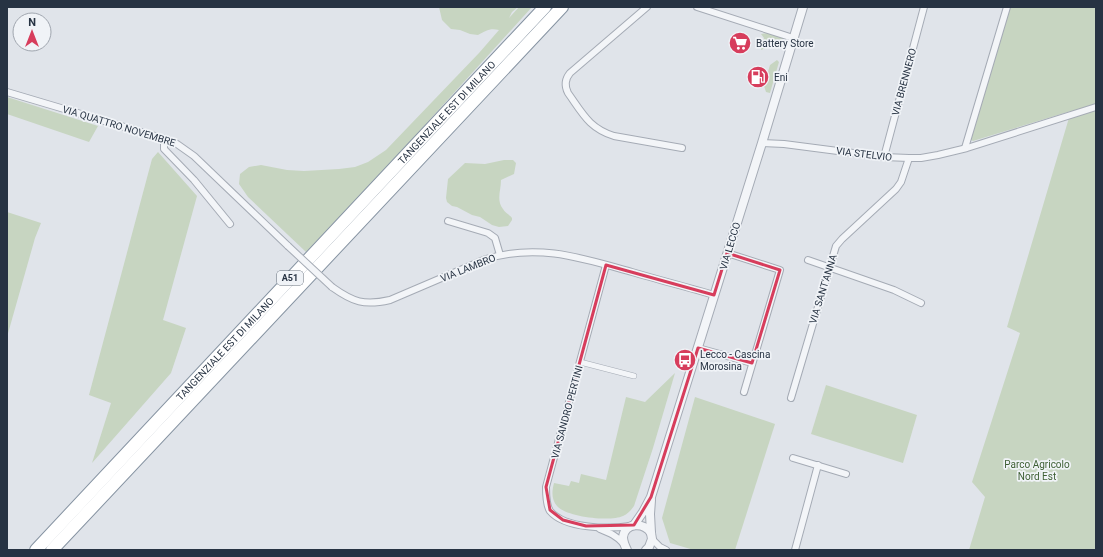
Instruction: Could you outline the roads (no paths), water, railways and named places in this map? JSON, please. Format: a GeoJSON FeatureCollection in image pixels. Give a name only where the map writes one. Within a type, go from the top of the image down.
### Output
{"type":"FeatureCollection","features":[{"type":"Feature","properties":{"kind":"highway","name":"TANGENZIALE EST DI MILANO"},"geometry":{"type":"LineString","coordinates":[[36,550],[545,7]]}},
{"type":"Feature","properties":{"kind":"highway","name":"TANGENZIALE EST DI MILANO"},"geometry":{"type":"LineString","coordinates":[[52,550],[562,7]]}},
{"type":"Feature","properties":{"kind":"street"},"geometry":{"type":"LineString","coordinates":[[647,7],[570,73],[566,79],[565,88],[589,122],[604,133],[682,148]]}},
{"type":"Feature","properties":{"kind":"street"},"geometry":{"type":"LineString","coordinates":[[697,7],[793,38]]}},
{"type":"Feature","properties":{"kind":"street","name":"VIA LECCO"},"geometry":{"type":"LineString","coordinates":[[627,549],[623,536],[628,528],[633,525],[643,512],[651,497],[803,7]]}},
{"type":"Feature","properties":{"kind":"street","name":"VIA BRENNERO"},"geometry":{"type":"LineString","coordinates":[[884,157],[924,7]]}},
{"type":"Feature","properties":{"kind":"street"},"geometry":{"type":"LineString","coordinates":[[965,148],[1007,7]]}},
{"type":"Feature","properties":{"kind":"street","name":"VIA QUATTRO NOVEMBRE"},"geometry":{"type":"LineString","coordinates":[[7,92],[165,139],[177,144],[194,156],[288,246]]}},
{"type":"Feature","properties":{"kind":"street","name":"VIA STELVIO"},"geometry":{"type":"LineString","coordinates":[[762,143],[784,144],[884,157],[921,158],[965,148],[1096,107]]}},
{"type":"Feature","properties":{"kind":"street"},"geometry":{"type":"LineString","coordinates":[[165,139],[164,149],[194,180],[230,224]]}},
{"type":"Feature","properties":{"kind":"street","name":"VIA SANT'ANNA"},"geometry":{"type":"LineString","coordinates":[[791,398],[836,246],[896,190],[901,182],[909,158]]}},
{"type":"Feature","properties":{"kind":"street"},"geometry":{"type":"LineString","coordinates":[[448,221],[488,233],[495,238],[500,255]]}},
{"type":"Feature","properties":{"kind":"street","name":"VIA LAMBRO"},"geometry":{"type":"LineString","coordinates":[[288,246],[332,287],[344,296],[361,302],[380,303],[390,300],[486,259],[500,255],[525,252],[554,253],[606,265],[714,295]]}},
{"type":"Feature","properties":{"kind":"street"},"geometry":{"type":"LineString","coordinates":[[727,254],[780,270],[744,392]]}},
{"type":"Feature","properties":{"kind":"street"},"geometry":{"type":"LineString","coordinates":[[808,260],[894,290],[921,303]]}},
{"type":"Feature","properties":{"kind":"street","name":"VIA SANDRO PERTINI"},"geometry":{"type":"LineString","coordinates":[[597,527],[586,526],[563,520],[550,510],[546,487],[606,265]]}},
{"type":"Feature","properties":{"kind":"street"},"geometry":{"type":"LineString","coordinates":[[698,348],[752,363]]}},
{"type":"Feature","properties":{"kind":"street"},"geometry":{"type":"LineString","coordinates":[[580,362],[634,376]]}},
{"type":"Feature","properties":{"kind":"street"},"geometry":{"type":"LineString","coordinates":[[793,458],[846,474]]}},
{"type":"Feature","properties":{"kind":"street"},"geometry":{"type":"LineString","coordinates":[[795,550],[818,465]]}},
{"type":"Feature","properties":{"kind":"street","name":"VIA LECCO"},"geometry":{"type":"LineString","coordinates":[[647,550],[651,543],[651,497]]}},
{"type":"Feature","properties":{"kind":"street"},"geometry":{"type":"LineString","coordinates":[[597,527],[619,527],[638,524],[645,527],[660,547],[666,550]]}},
{"type":"Feature","properties":{"kind":"street"},"geometry":{"type":"LineString","coordinates":[[597,527],[610,532],[617,537],[627,549]]}},
{"type":"Feature","properties":{"kind":"street"},"geometry":{"type":"LineString","coordinates":[[647,550],[661,550]]}},
{"type":"Feature","properties":{"kind":"place","name":"Battery Store"},"geometry":{"type":"Point","coordinates":[740,43]}},
{"type":"Feature","properties":{"kind":"place","name":"Eni"},"geometry":{"type":"Point","coordinates":[758,77]}},
{"type":"Feature","properties":{"kind":"place","name":"Lecco - Cascina Morosina"},"geometry":{"type":"Point","coordinates":[685,360]}},
{"type":"Feature","properties":{"kind":"park label","name":"Parco Agricolo Nord Est"},"geometry":{"type":"Point","coordinates":[1037,470]}}]}
